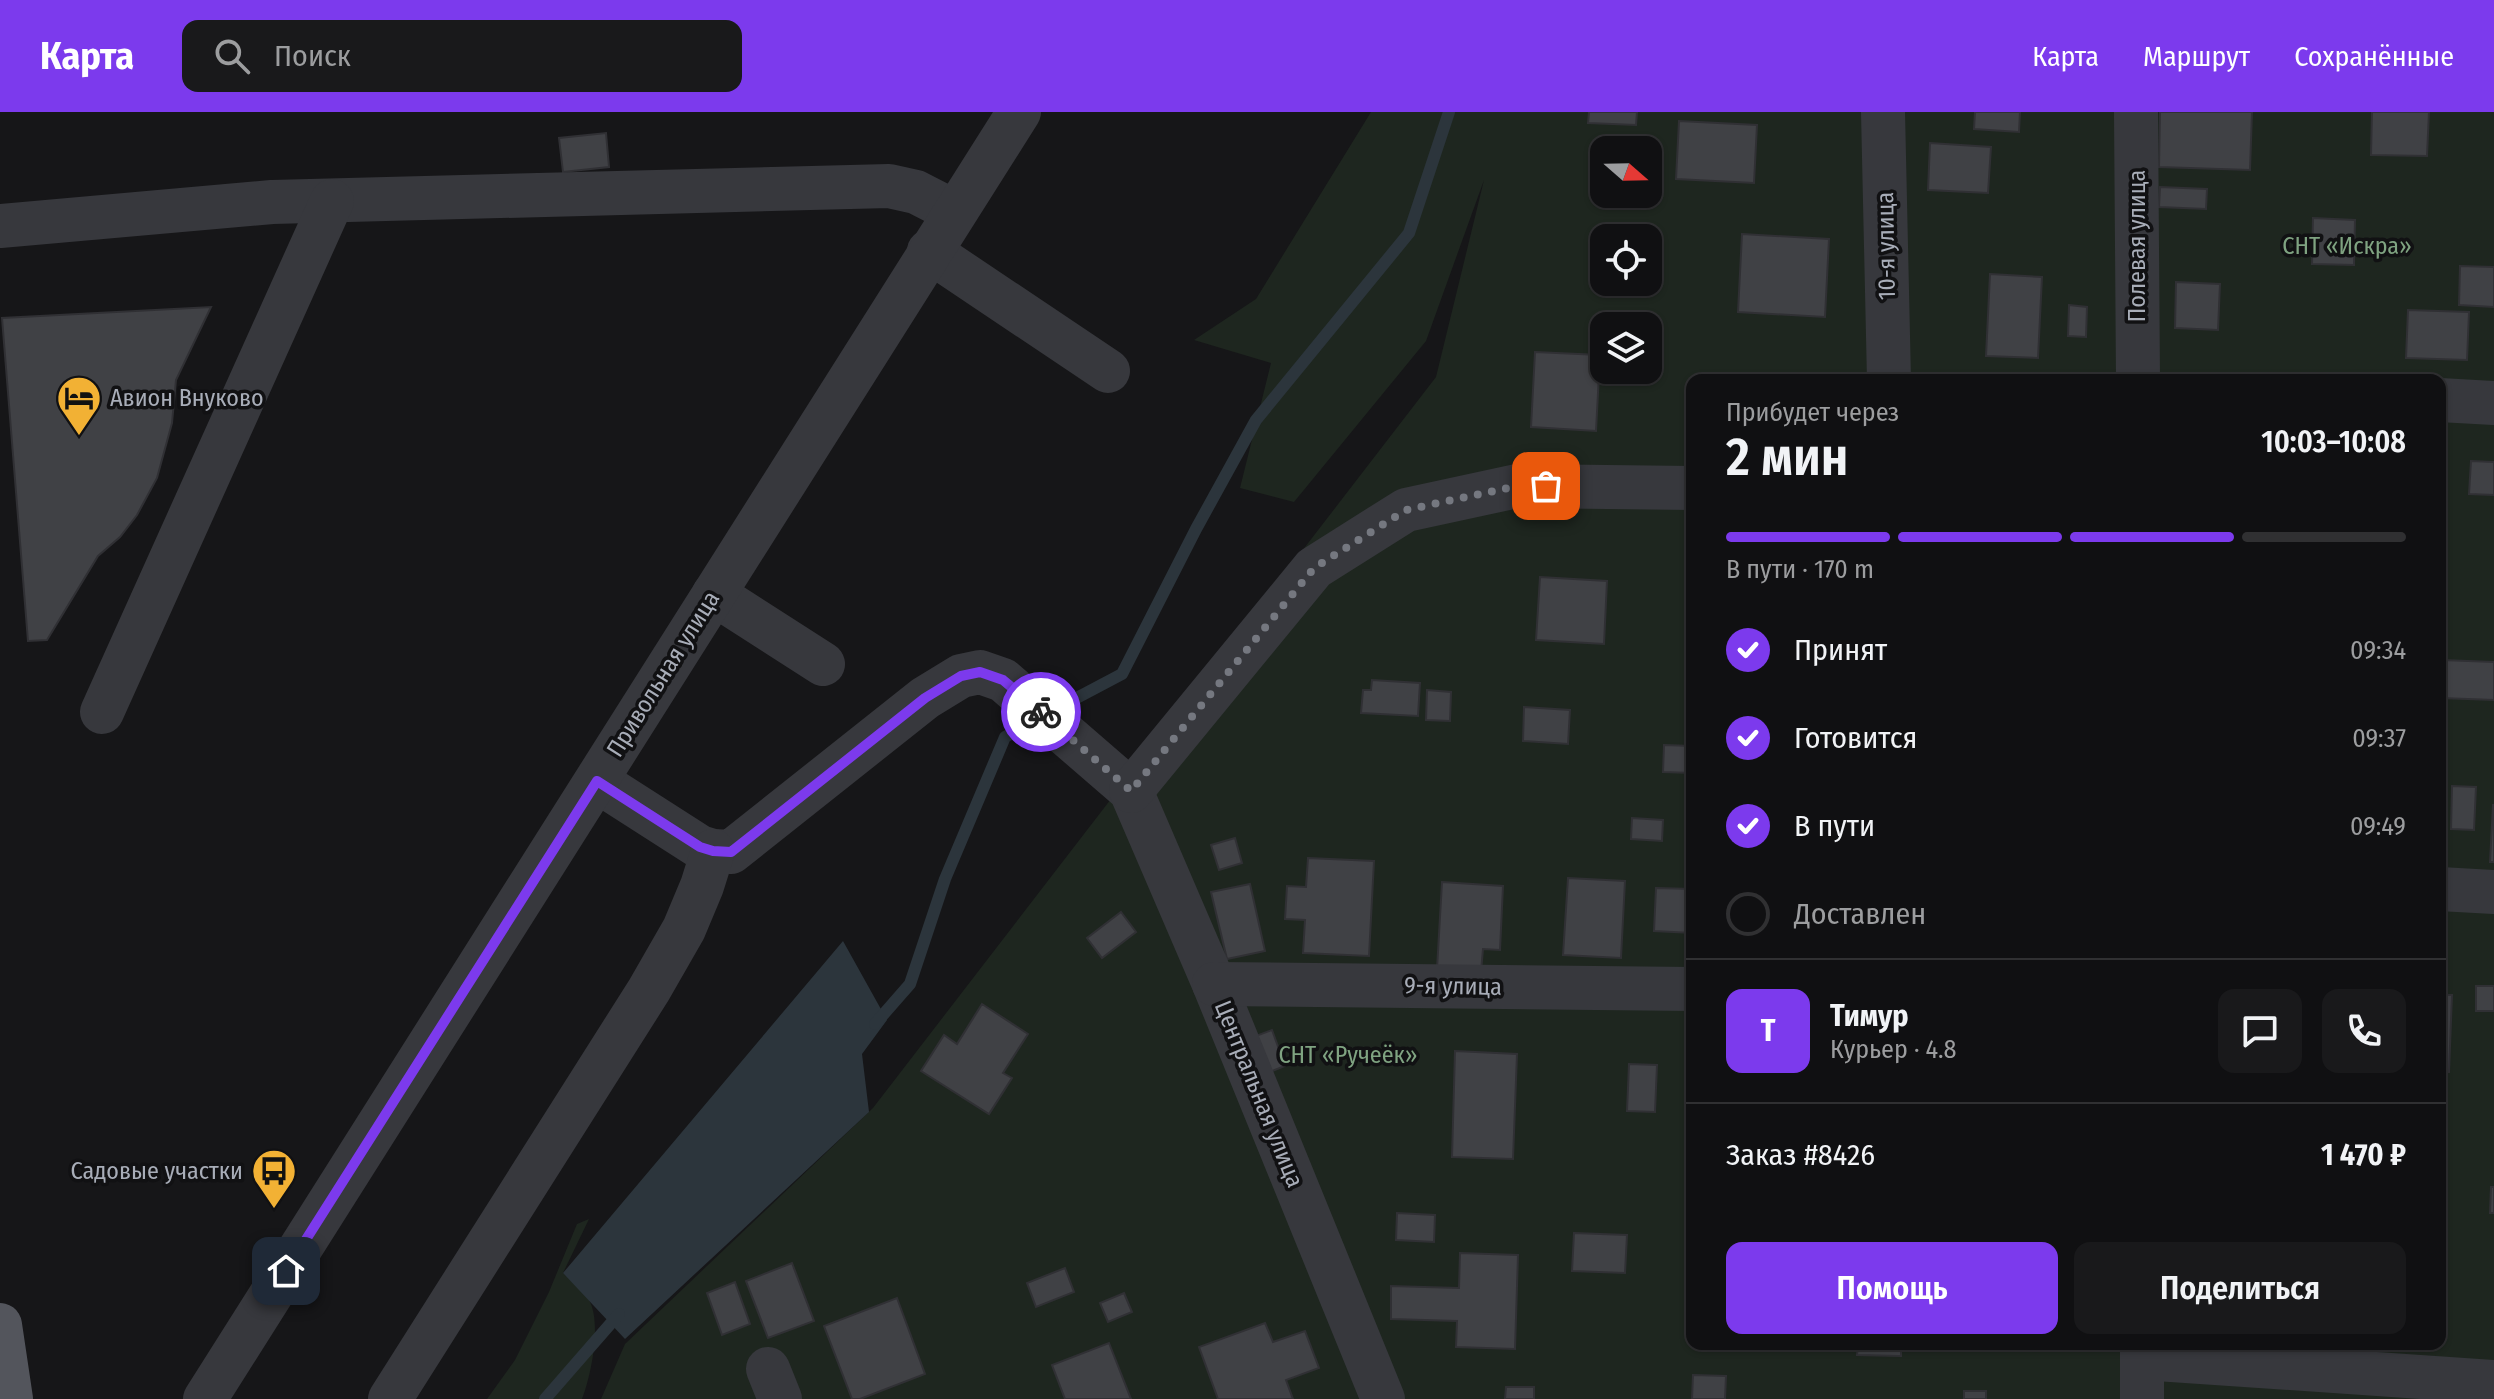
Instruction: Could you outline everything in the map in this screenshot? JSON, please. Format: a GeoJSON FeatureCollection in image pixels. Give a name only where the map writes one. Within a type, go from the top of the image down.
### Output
{"type":"FeatureCollection","features":[{"type":"Feature","properties":{"kind":"main road"},"geometry":{"type":"LineString","coordinates":[[0,1325],[11,1399]]}},
{"type":"Feature","properties":{"kind":"street","name":"Привольная улица"},"geometry":{"type":"LineString","coordinates":[[205,1399],[1019,112]]}},
{"type":"Feature","properties":{"kind":"street","name":"10-я улица"},"geometry":{"type":"LineString","coordinates":[[1883,112],[1889,374]]}},
{"type":"Feature","properties":{"kind":"street","name":"Полевая улица"},"geometry":{"type":"LineString","coordinates":[[2136,112],[2138,374]]}},
{"type":"Feature","properties":{"kind":"street"},"geometry":{"type":"LineString","coordinates":[[0,226],[272,202],[889,186],[916,192],[955,212]]}},
{"type":"Feature","properties":{"kind":"street"},"geometry":{"type":"LineString","coordinates":[[102,712],[332,201]]}},
{"type":"Feature","properties":{"kind":"street"},"geometry":{"type":"LineString","coordinates":[[929,251],[1108,371]]}},
{"type":"Feature","properties":{"kind":"street"},"geometry":{"type":"LineString","coordinates":[[2446,400],[2494,403]]}},
{"type":"Feature","properties":{"kind":"street"},"geometry":{"type":"LineString","coordinates":[[597,781],[700,847],[731,852],[925,698],[961,676],[980,672],[1003,680],[1131,791],[1314,568],[1406,510],[1517,486],[1686,488]]}},
{"type":"Feature","properties":{"kind":"street"},"geometry":{"type":"LineString","coordinates":[[714,594],[823,664]]}},
{"type":"Feature","properties":{"kind":"street","name":"Центральная улица"},"geometry":{"type":"LineString","coordinates":[[1131,791],[1214,984],[1383,1399]]}},
{"type":"Feature","properties":{"kind":"street"},"geometry":{"type":"LineString","coordinates":[[390,1399],[684,929],[713,851]]}},
{"type":"Feature","properties":{"kind":"street"},"geometry":{"type":"LineString","coordinates":[[2446,889],[2494,892]]}},
{"type":"Feature","properties":{"kind":"street","name":"9-я улица"},"geometry":{"type":"LineString","coordinates":[[1214,984],[1686,989]]}},
{"type":"Feature","properties":{"kind":"street"},"geometry":{"type":"LineString","coordinates":[[2142,1367],[2494,1382]]}},
{"type":"Feature","properties":{"kind":"green space","name":"СНТ «Ручеёк»"},"geometry":{"type":"Polygon","coordinates":[[[1371,112],[2494,112],[2494,1399],[601,1399],[625,1344],[873,1108],[1436,377],[1484,180],[1426,341],[1294,502],[1240,488],[1271,363],[1194,340],[1256,299],[1371,112]]]}},
{"type":"Feature","properties":{"kind":"green space"},"geometry":{"type":"Polygon","coordinates":[[[589,1219],[563,1273],[589,1300],[595,1322],[592,1364],[582,1399],[487,1399],[515,1360],[549,1292],[577,1224],[589,1219]]]}},
{"type":"Feature","properties":{"kind":"shaded area"},"geometry":{"type":"Polygon","coordinates":[[[843,941],[887,1020],[862,1054],[869,1112],[625,1339],[563,1273],[843,941]]]}},
{"type":"Feature","properties":{"kind":"building"},"geometry":{"type":"Polygon","coordinates":[[[1589,112],[1637,112],[1636,125],[1588,123],[1589,112]]]}},
{"type":"Feature","properties":{"kind":"building"},"geometry":{"type":"Polygon","coordinates":[[[1975,112],[2020,112],[2019,132],[1974,129],[1975,112]]]}},
{"type":"Feature","properties":{"kind":"building"},"geometry":{"type":"Polygon","coordinates":[[[2160,112],[2252,112],[2250,170],[2159,167],[2160,112]]]}},
{"type":"Feature","properties":{"kind":"building"},"geometry":{"type":"Polygon","coordinates":[[[2372,112],[2429,112],[2427,156],[2371,155],[2372,112]]]}},
{"type":"Feature","properties":{"kind":"building"},"geometry":{"type":"Polygon","coordinates":[[[1679,121],[1757,125],[1754,183],[1676,179],[1679,121]]]}},
{"type":"Feature","properties":{"kind":"building"},"geometry":{"type":"Polygon","coordinates":[[[606,133],[609,167],[563,172],[559,138],[606,133]]]}},
{"type":"Feature","properties":{"kind":"building"},"geometry":{"type":"Polygon","coordinates":[[[1930,143],[1991,147],[1988,193],[1928,190],[1930,143]]]}},
{"type":"Feature","properties":{"kind":"building"},"geometry":{"type":"Polygon","coordinates":[[[2160,187],[2207,189],[2206,209],[2159,207],[2160,187]]]}},
{"type":"Feature","properties":{"kind":"building"},"geometry":{"type":"Polygon","coordinates":[[[2313,218],[2355,220],[2354,265],[2312,264],[2313,218]]]}},
{"type":"Feature","properties":{"kind":"building"},"geometry":{"type":"Polygon","coordinates":[[[1742,234],[1829,239],[1825,317],[1738,312],[1742,234]]]}},
{"type":"Feature","properties":{"kind":"building"},"geometry":{"type":"Polygon","coordinates":[[[2460,266],[2494,267],[2494,307],[2459,305],[2460,266]]]}},
{"type":"Feature","properties":{"kind":"building"},"geometry":{"type":"Polygon","coordinates":[[[1990,274],[2042,277],[2038,358],[1986,356],[1990,274]]]}},
{"type":"Feature","properties":{"kind":"building"},"geometry":{"type":"Polygon","coordinates":[[[2176,282],[2220,284],[2218,330],[2175,328],[2176,282]]]}},
{"type":"Feature","properties":{"kind":"building"},"geometry":{"type":"Polygon","coordinates":[[[2069,305],[2087,307],[2086,337],[2068,336],[2069,305]]]}},
{"type":"Feature","properties":{"kind":"building"},"geometry":{"type":"Polygon","coordinates":[[[211,307],[176,380],[172,423],[157,478],[137,515],[120,537],[98,556],[47,640],[28,641],[2,318],[211,307]]]}},
{"type":"Feature","properties":{"kind":"building"},"geometry":{"type":"Polygon","coordinates":[[[2408,310],[2469,312],[2467,360],[2406,358],[2408,310]]]}},
{"type":"Feature","properties":{"kind":"building"},"geometry":{"type":"Polygon","coordinates":[[[1535,352],[1590,355],[1590,384],[1598,384],[1596,431],[1531,427],[1535,352]]]}},
{"type":"Feature","properties":{"kind":"building"},"geometry":{"type":"Polygon","coordinates":[[[2471,461],[2494,462],[2494,495],[2469,494],[2471,461]]]}},
{"type":"Feature","properties":{"kind":"building"},"geometry":{"type":"Polygon","coordinates":[[[1540,577],[1607,581],[1604,644],[1536,640],[1540,577]]]}},
{"type":"Feature","properties":{"kind":"building"},"geometry":{"type":"Polygon","coordinates":[[[2446,660],[2494,662],[2494,700],[2446,698],[2446,660]]]}},
{"type":"Feature","properties":{"kind":"building"},"geometry":{"type":"Polygon","coordinates":[[[1372,680],[1420,683],[1418,716],[1361,713],[1363,690],[1371,690],[1372,680]]]}},
{"type":"Feature","properties":{"kind":"building"},"geometry":{"type":"Polygon","coordinates":[[[1427,690],[1451,692],[1450,721],[1426,720],[1427,690]]]}},
{"type":"Feature","properties":{"kind":"building"},"geometry":{"type":"Polygon","coordinates":[[[1524,707],[1570,710],[1568,744],[1523,741],[1524,707]]]}},
{"type":"Feature","properties":{"kind":"building"},"geometry":{"type":"Polygon","coordinates":[[[1664,745],[1686,746],[1686,773],[1663,772],[1664,745]]]}},
{"type":"Feature","properties":{"kind":"building"},"geometry":{"type":"Polygon","coordinates":[[[2452,786],[2476,787],[2474,830],[2451,829],[2452,786]]]}},
{"type":"Feature","properties":{"kind":"building"},"geometry":{"type":"Polygon","coordinates":[[[2493,805],[2494,862],[2490,862],[2493,805]]]}},
{"type":"Feature","properties":{"kind":"building"},"geometry":{"type":"Polygon","coordinates":[[[1632,818],[1663,820],[1662,841],[1631,839],[1632,818]]]}},
{"type":"Feature","properties":{"kind":"building"},"geometry":{"type":"Polygon","coordinates":[[[1235,838],[1242,863],[1219,870],[1211,845],[1235,838]]]}},
{"type":"Feature","properties":{"kind":"building"},"geometry":{"type":"Polygon","coordinates":[[[1308,858],[1374,861],[1369,956],[1303,953],[1305,920],[1285,919],[1287,886],[1306,887],[1308,858]]]}},
{"type":"Feature","properties":{"kind":"building"},"geometry":{"type":"Polygon","coordinates":[[[1568,878],[1625,881],[1621,958],[1563,955],[1568,878]]]}},
{"type":"Feature","properties":{"kind":"building"},"geometry":{"type":"Polygon","coordinates":[[[1442,882],[1503,886],[1500,950],[1483,949],[1481,972],[1437,969],[1442,882]]]}},
{"type":"Feature","properties":{"kind":"building"},"geometry":{"type":"Polygon","coordinates":[[[1250,884],[1265,951],[1227,959],[1211,892],[1250,884]]]}},
{"type":"Feature","properties":{"kind":"building"},"geometry":{"type":"Polygon","coordinates":[[[1656,888],[1686,889],[1686,933],[1654,931],[1656,888]]]}},
{"type":"Feature","properties":{"kind":"building"},"geometry":{"type":"Polygon","coordinates":[[[1121,912],[1136,932],[1102,958],[1087,938],[1121,912]]]}},
{"type":"Feature","properties":{"kind":"building"},"geometry":{"type":"Polygon","coordinates":[[[2476,986],[2494,986],[2494,1011],[2476,1011],[2476,986]]]}},
{"type":"Feature","properties":{"kind":"building"},"geometry":{"type":"Polygon","coordinates":[[[2446,995],[2452,995],[2449,1072],[2446,1072],[2446,995]]]}},
{"type":"Feature","properties":{"kind":"building"},"geometry":{"type":"Polygon","coordinates":[[[982,1004],[1028,1034],[1003,1073],[1012,1078],[989,1114],[921,1071],[944,1035],[957,1044],[982,1004]]]}},
{"type":"Feature","properties":{"kind":"building"},"geometry":{"type":"Polygon","coordinates":[[[1272,1030],[1285,1066],[1267,1073],[1253,1037],[1272,1030]]]}},
{"type":"Feature","properties":{"kind":"building"},"geometry":{"type":"Polygon","coordinates":[[[1455,1051],[1517,1054],[1513,1159],[1452,1157],[1455,1051]]]}},
{"type":"Feature","properties":{"kind":"building"},"geometry":{"type":"Polygon","coordinates":[[[1629,1064],[1657,1065],[1655,1112],[1627,1111],[1629,1064]]]}},
{"type":"Feature","properties":{"kind":"building"},"geometry":{"type":"Polygon","coordinates":[[[2491,1187],[2494,1187],[2494,1213],[2490,1213],[2491,1187]]]}},
{"type":"Feature","properties":{"kind":"building"},"geometry":{"type":"Polygon","coordinates":[[[1397,1213],[1435,1215],[1434,1242],[1396,1240],[1397,1213]]]}},
{"type":"Feature","properties":{"kind":"building"},"geometry":{"type":"Polygon","coordinates":[[[1574,1233],[1627,1235],[1625,1273],[1572,1271],[1574,1233]]]}},
{"type":"Feature","properties":{"kind":"building"},"geometry":{"type":"Polygon","coordinates":[[[1460,1253],[1518,1255],[1515,1349],[1456,1347],[1457,1321],[1391,1319],[1391,1286],[1459,1288],[1460,1253]]]}},
{"type":"Feature","properties":{"kind":"building"},"geometry":{"type":"Polygon","coordinates":[[[792,1263],[814,1321],[768,1338],[746,1281],[792,1263]]]}},
{"type":"Feature","properties":{"kind":"building"},"geometry":{"type":"Polygon","coordinates":[[[1065,1268],[1074,1292],[1036,1307],[1027,1283],[1065,1268]]]}},
{"type":"Feature","properties":{"kind":"building"},"geometry":{"type":"Polygon","coordinates":[[[735,1282],[750,1324],[722,1335],[707,1293],[735,1282]]]}},
{"type":"Feature","properties":{"kind":"building"},"geometry":{"type":"Polygon","coordinates":[[[1124,1293],[1132,1312],[1108,1322],[1100,1303],[1124,1293]]]}},
{"type":"Feature","properties":{"kind":"building"},"geometry":{"type":"Polygon","coordinates":[[[897,1298],[925,1374],[860,1399],[852,1399],[824,1326],[897,1298]]]}},
{"type":"Feature","properties":{"kind":"building"},"geometry":{"type":"Polygon","coordinates":[[[1265,1323],[1273,1342],[1305,1331],[1319,1368],[1286,1380],[1293,1399],[1218,1399],[1199,1347],[1265,1323]]]}},
{"type":"Feature","properties":{"kind":"building"},"geometry":{"type":"Polygon","coordinates":[[[1109,1343],[1131,1399],[1065,1399],[1052,1365],[1109,1343]]]}},
{"type":"Feature","properties":{"kind":"building"},"geometry":{"type":"Polygon","coordinates":[[[1857,1350],[1901,1350],[1901,1356],[1857,1355],[1857,1350]]]}},
{"type":"Feature","properties":{"kind":"building"},"geometry":{"type":"Polygon","coordinates":[[[1693,1375],[1726,1376],[1725,1399],[1692,1399],[1693,1375]]]}},
{"type":"Feature","properties":{"kind":"building"},"geometry":{"type":"Polygon","coordinates":[[[1506,1387],[1534,1387],[1534,1399],[1505,1399],[1506,1387]]]}},
{"type":"Feature","properties":{"kind":"building"},"geometry":{"type":"Polygon","coordinates":[[[1964,1391],[1986,1391],[1986,1399],[1964,1399],[1964,1391]]]}},
{"type":"Feature","properties":{"kind":"waterway"},"geometry":{"type":"LineString","coordinates":[[1052,711],[1122,674],[1256,420],[1409,233],[1449,112]]}},
{"type":"Feature","properties":{"kind":"waterway"},"geometry":{"type":"LineString","coordinates":[[875,1024],[910,984],[945,879],[1005,737],[1036,720]]}},
{"type":"Feature","properties":{"kind":"waterway"},"geometry":{"type":"LineString","coordinates":[[545,1399],[619,1314]]}},
{"type":"Feature","properties":{"kind":"way so far"},"geometry":{"type":"LineString","coordinates":[[1041,712],[1131,791],[1314,568],[1406,510],[1517,486],[1546,486]]}},
{"type":"Feature","properties":{"kind":"place","name":"Авион Внуково"},"geometry":{"type":"Point","coordinates":[79,437]}},
{"type":"Feature","properties":{"kind":"place","name":"Садовые участки"},"geometry":{"type":"Point","coordinates":[274,1210]}},
{"type":"Feature","properties":{"kind":"route"},"geometry":{"type":"LineString","coordinates":[[286,1271],[597,781],[700,847],[731,852],[925,698],[961,676],[980,672],[1003,680],[1041,712]]}},
{"type":"Feature","properties":{"kind":"park label","name":"СНТ «Искра»"},"geometry":{"type":"Point","coordinates":[2347,246]}}]}
